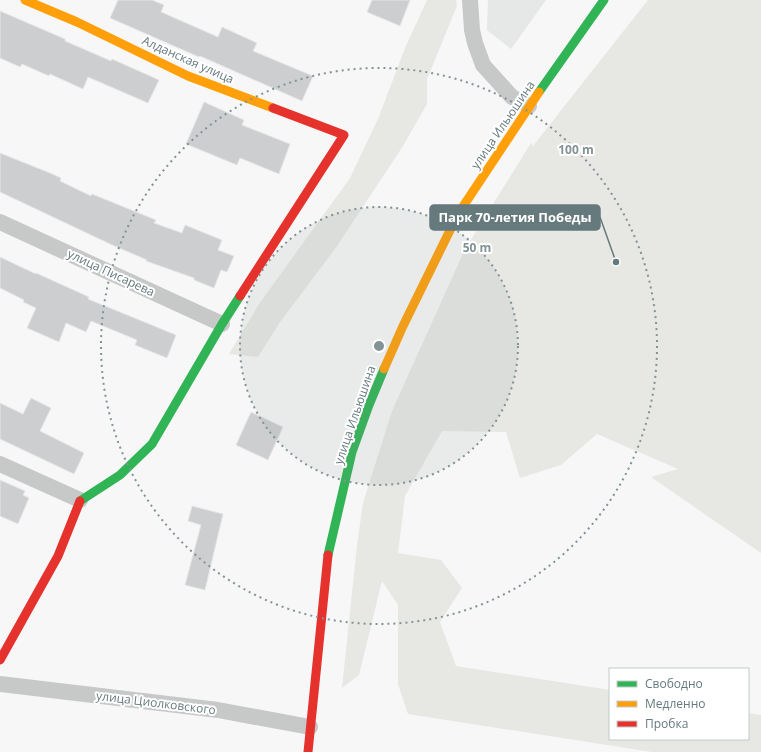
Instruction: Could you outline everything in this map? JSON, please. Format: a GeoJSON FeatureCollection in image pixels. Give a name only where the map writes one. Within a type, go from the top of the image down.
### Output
{"type":"FeatureCollection","features":[{"type":"Feature","properties":{"kind":"main road","name":"Алданская улица"},"geometry":{"type":"LineString","coordinates":[[25,0],[77,22],[188,76],[344,135],[222,324]]}},
{"type":"Feature","properties":{"kind":"main road","name":"улица Ильюшина"},"geometry":{"type":"LineString","coordinates":[[308,752],[329,549],[355,444],[369,405],[384,367],[458,214],[529,106],[604,0]]}},
{"type":"Feature","properties":{"kind":"main road"},"geometry":{"type":"LineString","coordinates":[[0,660],[58,556],[80,500],[120,475],[152,444],[222,324]]}},
{"type":"Feature","properties":{"kind":"street"},"geometry":{"type":"LineString","coordinates":[[470,0],[472,30],[483,65],[512,97],[529,106]]}},
{"type":"Feature","properties":{"kind":"street","name":"улица Писарева"},"geometry":{"type":"LineString","coordinates":[[0,222],[222,324]]}},
{"type":"Feature","properties":{"kind":"street"},"geometry":{"type":"LineString","coordinates":[[0,464],[80,500]]}},
{"type":"Feature","properties":{"kind":"street","name":"улица Циолковского"},"geometry":{"type":"LineString","coordinates":[[0,684],[218,710],[310,727]]}},
{"type":"Feature","properties":{"kind":"shaded area"},"geometry":{"type":"Polygon","coordinates":[[[427,0],[456,0],[457,6],[427,79],[427,104],[403,146],[337,246],[280,322],[258,357],[229,354],[259,304],[350,178],[378,119],[405,48],[427,0]]]}},
{"type":"Feature","properties":{"kind":"shaded area"},"geometry":{"type":"Polygon","coordinates":[[[488,0],[546,0],[511,49],[487,30],[488,0]]]}},
{"type":"Feature","properties":{"kind":"shaded area"},"geometry":{"type":"Polygon","coordinates":[[[648,0],[761,0],[761,553],[651,477],[678,469],[597,434],[561,465],[520,478],[506,432],[442,431],[405,496],[398,553],[441,560],[462,588],[440,622],[456,666],[609,690],[609,740],[749,740],[749,713],[761,715],[761,752],[652,752],[408,714],[398,684],[398,605],[382,581],[359,675],[342,688],[357,545],[363,503],[392,411],[465,249],[531,143],[533,146],[648,0]]]}},
{"type":"Feature","properties":{"kind":"building"},"geometry":{"type":"Polygon","coordinates":[[[118,0],[152,0],[164,5],[161,12],[218,37],[222,27],[257,43],[253,51],[313,76],[302,101],[110,18],[118,0]]]}},
{"type":"Feature","properties":{"kind":"building"},"geometry":{"type":"Polygon","coordinates":[[[372,0],[410,0],[400,26],[367,12],[372,0]]]}},
{"type":"Feature","properties":{"kind":"building"},"geometry":{"type":"Polygon","coordinates":[[[0,11],[111,61],[112,59],[159,80],[148,103],[88,77],[83,89],[50,74],[49,76],[22,64],[20,67],[0,58],[0,11]]]}},
{"type":"Feature","properties":{"kind":"building"},"geometry":{"type":"Polygon","coordinates":[[[204,102],[244,120],[242,125],[290,144],[279,174],[240,158],[237,165],[186,144],[204,102]]]}},
{"type":"Feature","properties":{"kind":"building"},"geometry":{"type":"Polygon","coordinates":[[[0,153],[61,178],[60,181],[91,196],[92,194],[156,220],[154,223],[182,233],[185,225],[222,240],[218,250],[234,256],[227,272],[221,270],[214,288],[194,280],[194,278],[146,261],[147,260],[0,192],[0,153]]]}},
{"type":"Feature","properties":{"kind":"building"},"geometry":{"type":"Polygon","coordinates":[[[0,257],[89,297],[88,299],[176,335],[167,358],[135,345],[137,340],[91,321],[86,332],[66,323],[59,342],[27,328],[36,308],[0,288],[0,257]]]}},
{"type":"Feature","properties":{"kind":"building"},"geometry":{"type":"Polygon","coordinates":[[[31,398],[51,408],[40,431],[84,453],[74,474],[0,439],[0,403],[23,414],[31,398]]]}},
{"type":"Feature","properties":{"kind":"building"},"geometry":{"type":"Polygon","coordinates":[[[251,412],[283,427],[268,460],[236,445],[251,412]]]}},
{"type":"Feature","properties":{"kind":"building"},"geometry":{"type":"Polygon","coordinates":[[[0,480],[25,491],[23,495],[29,498],[18,524],[0,516],[0,480]]]}},
{"type":"Feature","properties":{"kind":"building"},"geometry":{"type":"Polygon","coordinates":[[[192,506],[223,514],[205,590],[185,585],[201,525],[188,521],[192,506]]]}},
{"type":"Feature","properties":{"kind":"traffic: fast"},"geometry":{"type":"LineString","coordinates":[[539,92],[604,0]]}},
{"type":"Feature","properties":{"kind":"traffic: fast"},"geometry":{"type":"LineString","coordinates":[[80,501],[120,475],[152,444],[240,296]]}},
{"type":"Feature","properties":{"kind":"traffic: fast"},"geometry":{"type":"LineString","coordinates":[[328,555],[352,452],[384,369]]}},
{"type":"Feature","properties":{"kind":"traffic: slow"},"geometry":{"type":"LineString","coordinates":[[25,0],[77,22],[188,76],[273,108]]}},
{"type":"Feature","properties":{"kind":"traffic: slow"},"geometry":{"type":"LineString","coordinates":[[384,369],[403,326],[458,214],[539,92]]}},
{"type":"Feature","properties":{"kind":"traffic: jam"},"geometry":{"type":"LineString","coordinates":[[240,296],[344,135],[273,108]]}},
{"type":"Feature","properties":{"kind":"traffic: jam"},"geometry":{"type":"LineString","coordinates":[[0,660],[58,556],[80,501]]}},
{"type":"Feature","properties":{"kind":"traffic: jam"},"geometry":{"type":"LineString","coordinates":[[308,752],[328,555]]}},
{"type":"Feature","properties":{"kind":"place","name":"Парк 70-летия Победы"},"geometry":{"type":"Point","coordinates":[616,262]}}]}
